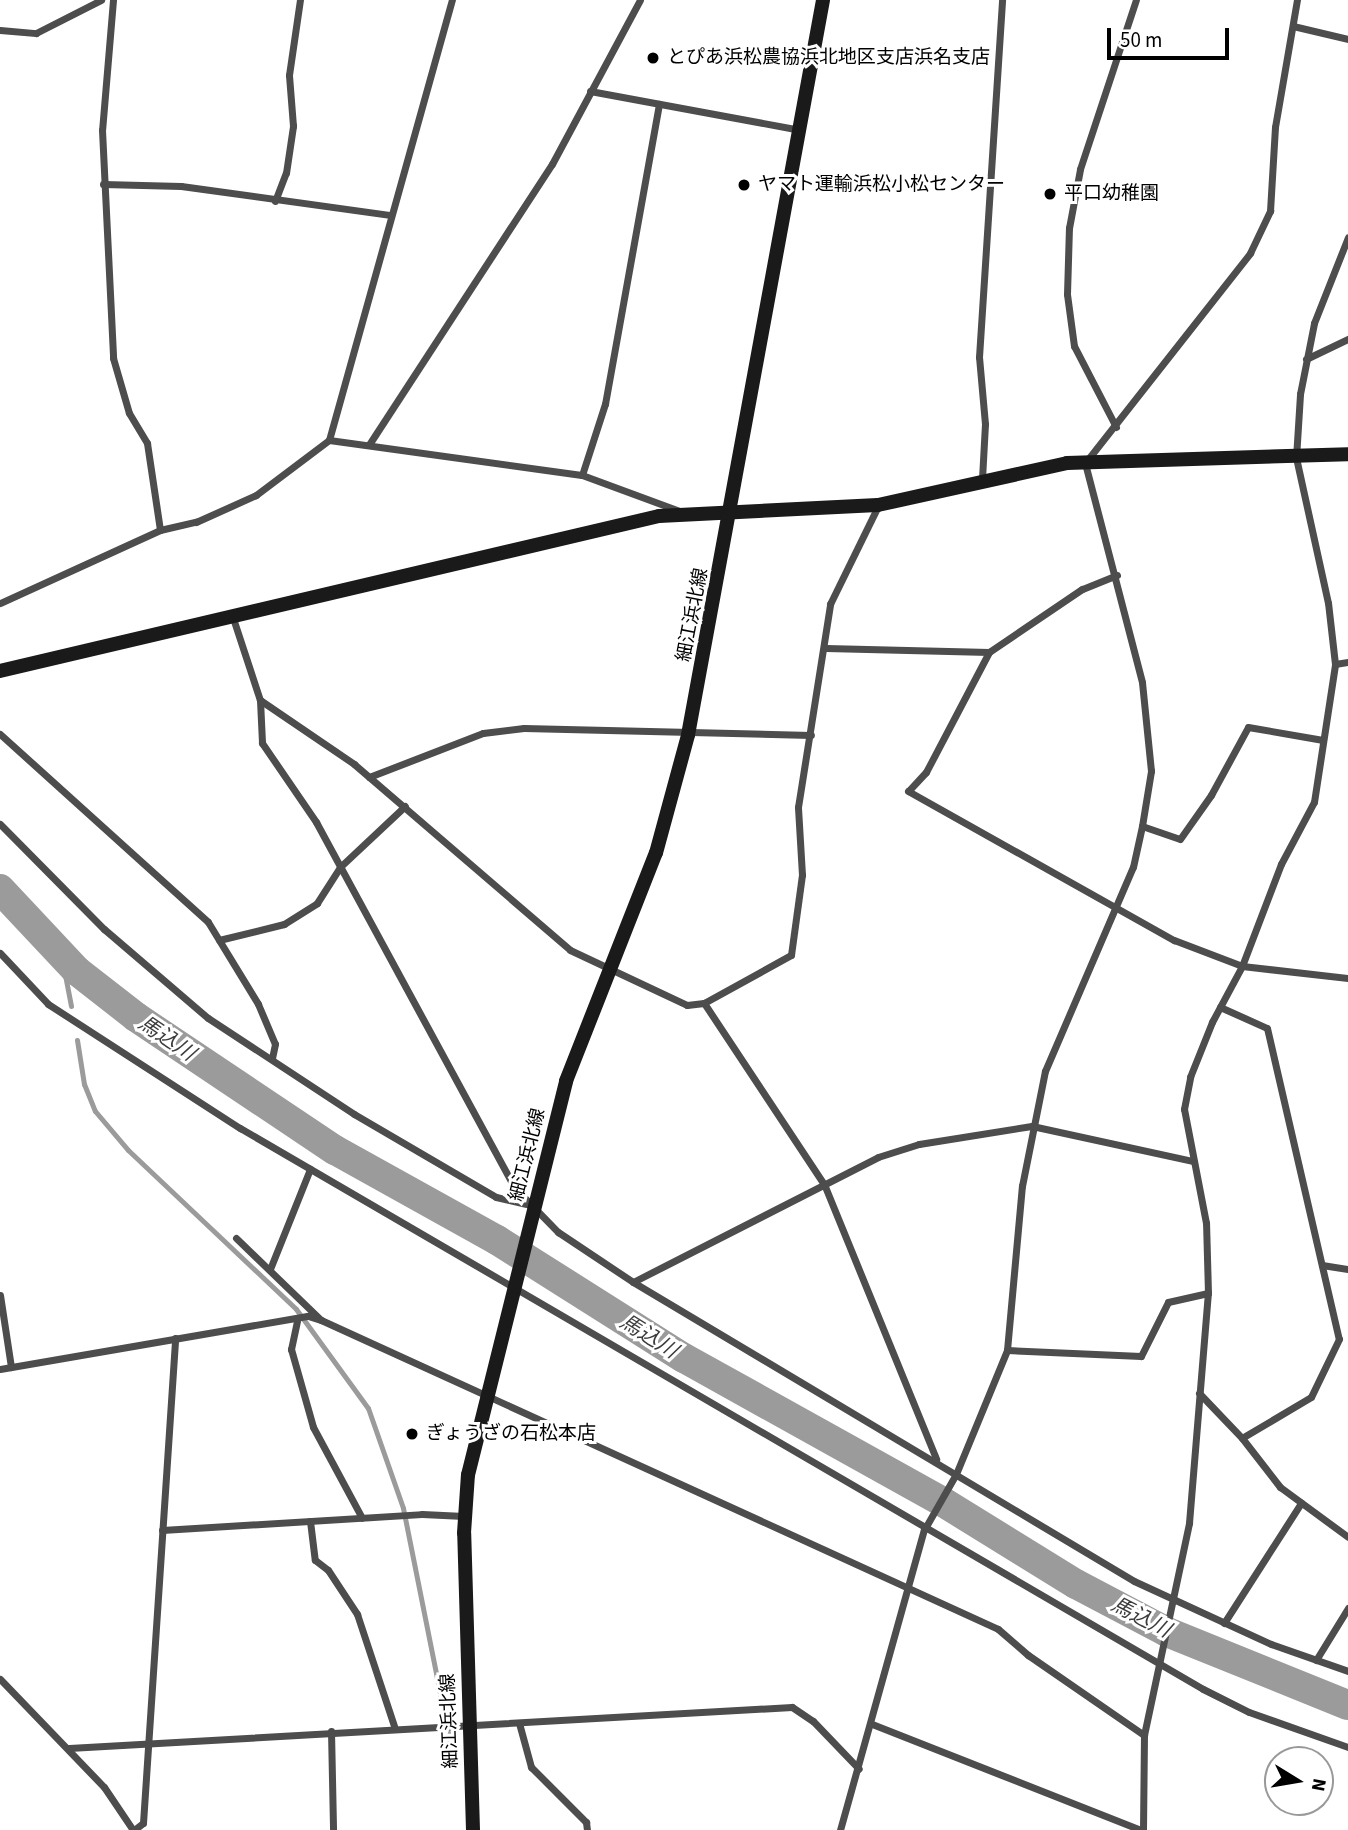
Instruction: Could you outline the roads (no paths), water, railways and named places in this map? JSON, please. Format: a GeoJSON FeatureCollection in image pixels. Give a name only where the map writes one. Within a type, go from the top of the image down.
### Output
{"type":"FeatureCollection","features":[{"type":"Feature","properties":{"kind":"main road","name":"細江浜北線"},"geometry":{"type":"LineString","coordinates":[[473,1830],[462,1727],[464,1517],[468,1475],[566,1081],[656,853],[688,734],[732,514],[823,0]]}},
{"type":"Feature","properties":{"kind":"main road"},"geometry":{"type":"LineString","coordinates":[[0,671],[232,615],[683,513],[732,514],[878,505],[982,479],[1085,463],[1296,458],[1348,454]]}},
{"type":"Feature","properties":{"kind":"street"},"geometry":{"type":"LineString","coordinates":[[0,30],[36,33],[101,0]]}},
{"type":"Feature","properties":{"kind":"street"},"geometry":{"type":"LineString","coordinates":[[113,0],[102,130],[113,358],[129,413],[147,443],[160,530]]}},
{"type":"Feature","properties":{"kind":"street"},"geometry":{"type":"LineString","coordinates":[[275,201],[286,173],[293,127],[289,75],[300,0]]}},
{"type":"Feature","properties":{"kind":"street"},"geometry":{"type":"LineString","coordinates":[[0,604],[160,530],[196,522],[256,495],[329,440],[452,0]]}},
{"type":"Feature","properties":{"kind":"street"},"geometry":{"type":"LineString","coordinates":[[370,443],[552,164],[640,0]]}},
{"type":"Feature","properties":{"kind":"street"},"geometry":{"type":"LineString","coordinates":[[982,479],[985,424],[979,356],[1002,0]]}},
{"type":"Feature","properties":{"kind":"street"},"geometry":{"type":"LineString","coordinates":[[1116,427],[1074,346],[1068,294],[1069,228],[1080,169],[1136,0]]}},
{"type":"Feature","properties":{"kind":"street"},"geometry":{"type":"LineString","coordinates":[[840,1830],[872,1724],[906,1589],[926,1527],[956,1474],[1007,1350],[1032,1126],[1045,1071],[1116,907],[1142,825],[1151,771],[1147,713],[1117,575],[1085,463],[1116,427],[1250,253],[1270,211],[1275,127],[1297,0]]}},
{"type":"Feature","properties":{"kind":"street"},"geometry":{"type":"LineString","coordinates":[[1293,26],[1348,39]]}},
{"type":"Feature","properties":{"kind":"street"},"geometry":{"type":"LineString","coordinates":[[590,91],[800,130]]}},
{"type":"Feature","properties":{"kind":"street"},"geometry":{"type":"LineString","coordinates":[[582,475],[605,404],[659,104]]}},
{"type":"Feature","properties":{"kind":"street"},"geometry":{"type":"LineString","coordinates":[[103,184],[181,186],[391,215]]}},
{"type":"Feature","properties":{"kind":"street"},"geometry":{"type":"LineString","coordinates":[[872,1724],[1142,1830],[1144,1735],[1189,1523],[1208,1293],[1206,1223],[1184,1109],[1190,1077],[1220,1007],[1242,966],[1282,864],[1314,802],[1335,664],[1328,603],[1296,458],[1306,359],[1314,323],[1348,237]]}},
{"type":"Feature","properties":{"kind":"street"},"geometry":{"type":"LineString","coordinates":[[1306,359],[1348,339]]}},
{"type":"Feature","properties":{"kind":"street"},"geometry":{"type":"LineString","coordinates":[[329,440],[370,443],[582,475],[683,513]]}},
{"type":"Feature","properties":{"kind":"street"},"geometry":{"type":"LineString","coordinates":[[260,700],[369,777],[405,806],[570,950],[687,1005],[704,1003],[791,955],[802,875],[798,807],[826,648],[830,604],[878,505]]}},
{"type":"Feature","properties":{"kind":"street"},"geometry":{"type":"LineString","coordinates":[[1117,575],[1082,589],[989,652],[926,772],[908,791],[1174,940],[1242,966],[1348,978]]}},
{"type":"Feature","properties":{"kind":"street"},"geometry":{"type":"LineString","coordinates":[[232,615],[260,700],[262,743],[292,783],[514,1188],[534,1212],[558,1233],[634,1282],[936,1459],[1053,1536],[1172,1600],[1348,1671]]}},
{"type":"Feature","properties":{"kind":"street"},"geometry":{"type":"LineString","coordinates":[[826,648],[989,652]]}},
{"type":"Feature","properties":{"kind":"street"},"geometry":{"type":"LineString","coordinates":[[1335,664],[1348,662]]}},
{"type":"Feature","properties":{"kind":"street"},"geometry":{"type":"LineString","coordinates":[[369,777],[482,733],[524,727],[644,729],[688,734],[811,735]]}},
{"type":"Feature","properties":{"kind":"street"},"geometry":{"type":"LineString","coordinates":[[1142,825],[1180,839],[1211,795],[1248,727],[1324,740]]}},
{"type":"Feature","properties":{"kind":"street"},"geometry":{"type":"LineString","coordinates":[[0,734],[208,922],[258,1004],[275,1044],[272,1058]]}},
{"type":"Feature","properties":{"kind":"street"},"geometry":{"type":"LineString","coordinates":[[219,940],[284,925],[317,903],[340,867],[405,806]]}},
{"type":"Feature","properties":{"kind":"street"},"geometry":{"type":"LineString","coordinates":[[0,824],[166,986],[354,1114],[496,1197],[534,1212]]}},
{"type":"Feature","properties":{"kind":"street"},"geometry":{"type":"LineString","coordinates":[[0,953],[48,1004],[107,1046],[310,1169],[517,1286],[1161,1664],[1249,1712],[1348,1747]]}},
{"type":"Feature","properties":{"kind":"street"},"geometry":{"type":"LineString","coordinates":[[704,1003],[824,1184],[936,1459]]}},
{"type":"Feature","properties":{"kind":"street"},"geometry":{"type":"LineString","coordinates":[[1220,1007],[1267,1028],[1339,1339],[1311,1397],[1242,1438]]}},
{"type":"Feature","properties":{"kind":"street"},"geometry":{"type":"LineString","coordinates":[[634,1282],[878,1157],[919,1144],[1032,1126],[1193,1161]]}},
{"type":"Feature","properties":{"kind":"street"},"geometry":{"type":"LineString","coordinates":[[270,1269],[310,1169]]}},
{"type":"Feature","properties":{"kind":"street"},"geometry":{"type":"LineString","coordinates":[[236,1238],[270,1269],[317,1319],[998,1629],[1028,1655],[1144,1735]]}},
{"type":"Feature","properties":{"kind":"street"},"geometry":{"type":"LineString","coordinates":[[1322,1265],[1348,1269]]}},
{"type":"Feature","properties":{"kind":"street"},"geometry":{"type":"LineString","coordinates":[[1007,1350],[1142,1356],[1168,1302],[1208,1293]]}},
{"type":"Feature","properties":{"kind":"street"},"geometry":{"type":"LineString","coordinates":[[0,1295],[11,1367]]}},
{"type":"Feature","properties":{"kind":"street"},"geometry":{"type":"LineString","coordinates":[[0,1369],[175,1338],[317,1319]]}},
{"type":"Feature","properties":{"kind":"street"},"geometry":{"type":"LineString","coordinates":[[298,1321],[291,1349],[313,1427],[362,1518]]}},
{"type":"Feature","properties":{"kind":"street"},"geometry":{"type":"LineString","coordinates":[[0,1679],[104,1787],[134,1830],[143,1823],[175,1338]]}},
{"type":"Feature","properties":{"kind":"street"},"geometry":{"type":"LineString","coordinates":[[1199,1392],[1242,1438],[1280,1487],[1348,1537]]}},
{"type":"Feature","properties":{"kind":"street"},"geometry":{"type":"LineString","coordinates":[[1224,1623],[1301,1503]]}},
{"type":"Feature","properties":{"kind":"street"},"geometry":{"type":"LineString","coordinates":[[162,1530],[416,1515],[464,1517]]}},
{"type":"Feature","properties":{"kind":"street"},"geometry":{"type":"LineString","coordinates":[[310,1521],[315,1560],[328,1570],[357,1614],[395,1729]]}},
{"type":"Feature","properties":{"kind":"street"},"geometry":{"type":"LineString","coordinates":[[1316,1660],[1348,1608]]}},
{"type":"Feature","properties":{"kind":"street"},"geometry":{"type":"LineString","coordinates":[[69,1748],[331,1731],[462,1727],[792,1707],[813,1721],[859,1769]]}},
{"type":"Feature","properties":{"kind":"street"},"geometry":{"type":"LineString","coordinates":[[519,1723],[531,1767],[586,1822],[587,1830]]}},
{"type":"Feature","properties":{"kind":"street"},"geometry":{"type":"LineString","coordinates":[[331,1731],[333,1830]]}},
{"type":"Feature","properties":{"kind":"waterway","name":"馬込川"},"geometry":{"type":"LineString","coordinates":[[0,889],[77,971],[136,1017],[335,1150],[497,1240],[684,1358],[943,1502],[1076,1584],[1167,1632],[1348,1705]]}},
{"type":"Feature","properties":{"kind":"waterway"},"geometry":{"type":"LineString","coordinates":[[61,954],[71,1006]]}},
{"type":"Feature","properties":{"kind":"waterway"},"geometry":{"type":"LineString","coordinates":[[77,1040],[84,1084],[95,1111],[128,1150],[296,1309],[368,1408],[403,1508],[454,1764]]}},
{"type":"Feature","properties":{"kind":"place","name":"とぴあ浜松農協浜北地区支店浜名支店"},"geometry":{"type":"Point","coordinates":[653,58]}},
{"type":"Feature","properties":{"kind":"place","name":"ヤマト運輸浜松小松センター"},"geometry":{"type":"Point","coordinates":[744,185]}},
{"type":"Feature","properties":{"kind":"place","name":"平口幼稚園"},"geometry":{"type":"Point","coordinates":[1050,194]}},
{"type":"Feature","properties":{"kind":"place","name":"ぎょうざの石松本店"},"geometry":{"type":"Point","coordinates":[412,1434]}}]}
